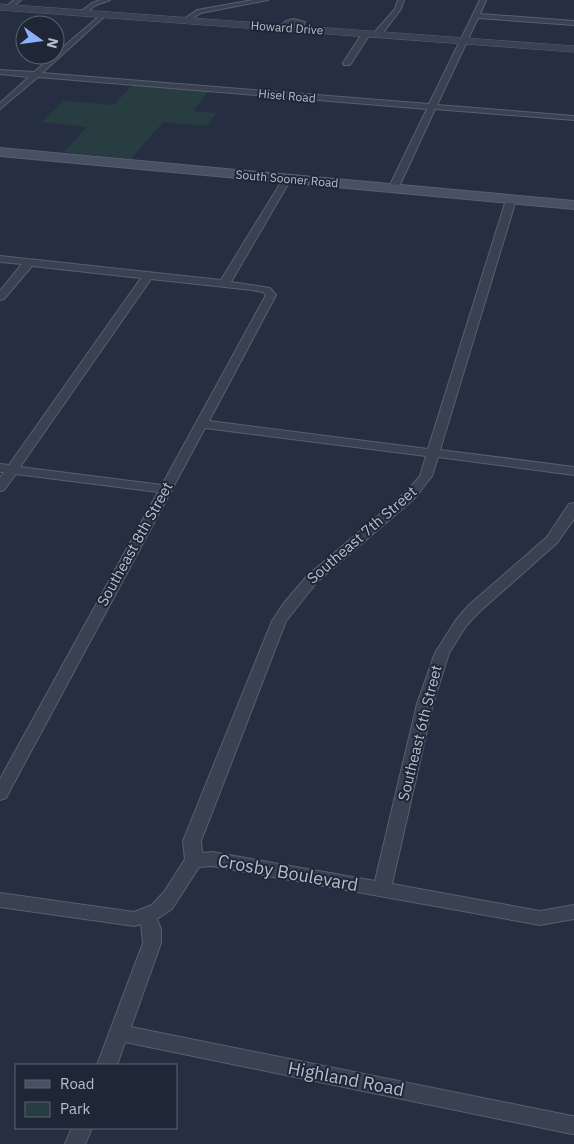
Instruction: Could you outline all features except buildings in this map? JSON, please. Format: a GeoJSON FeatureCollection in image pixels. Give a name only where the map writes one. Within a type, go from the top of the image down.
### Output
{"type":"FeatureCollection","features":[{"type":"Feature","properties":{"kind":"main road","name":"South Sooner Road"},"geometry":{"type":"LineString","coordinates":[[0,152],[574,205]]}},
{"type":"Feature","properties":{"kind":"street"},"geometry":{"type":"LineString","coordinates":[[5,7],[18,0]]}},
{"type":"Feature","properties":{"kind":"street"},"geometry":{"type":"LineString","coordinates":[[82,13],[94,4],[107,0]]}},
{"type":"Feature","properties":{"kind":"street"},"geometry":{"type":"LineString","coordinates":[[185,21],[199,12],[264,0]]}},
{"type":"Feature","properties":{"kind":"street"},"geometry":{"type":"LineString","coordinates":[[377,35],[398,9],[401,0]]}},
{"type":"Feature","properties":{"kind":"street"},"geometry":{"type":"LineString","coordinates":[[392,189],[483,0]]}},
{"type":"Feature","properties":{"kind":"street","name":"Howard Drive"},"geometry":{"type":"LineString","coordinates":[[5,7],[574,49]]}},
{"type":"Feature","properties":{"kind":"street"},"geometry":{"type":"LineString","coordinates":[[0,107],[104,14]]}},
{"type":"Feature","properties":{"kind":"street"},"geometry":{"type":"LineString","coordinates":[[475,16],[574,23]]}},
{"type":"Feature","properties":{"kind":"street"},"geometry":{"type":"LineString","coordinates":[[347,63],[366,34]]}},
{"type":"Feature","properties":{"kind":"street","name":"Hisel Road"},"geometry":{"type":"LineString","coordinates":[[0,72],[574,118]]}},
{"type":"Feature","properties":{"kind":"street"},"geometry":{"type":"LineString","coordinates":[[0,259],[147,277],[224,284],[287,179]]}},
{"type":"Feature","properties":{"kind":"street","name":"Southeast 7th Street"},"geometry":{"type":"LineString","coordinates":[[194,861],[192,841],[279,621],[289,604],[320,571],[406,501],[426,476],[511,200]]}},
{"type":"Feature","properties":{"kind":"street"},"geometry":{"type":"LineString","coordinates":[[0,297],[30,263]]}},
{"type":"Feature","properties":{"kind":"street"},"geometry":{"type":"LineString","coordinates":[[0,487],[6,469],[147,277]]}},
{"type":"Feature","properties":{"kind":"street","name":"Southeast 8th Street"},"geometry":{"type":"LineString","coordinates":[[0,794],[268,302],[270,294],[266,290],[224,284]]}},
{"type":"Feature","properties":{"kind":"street"},"geometry":{"type":"LineString","coordinates":[[202,424],[574,472]]}},
{"type":"Feature","properties":{"kind":"street"},"geometry":{"type":"LineString","coordinates":[[6,469],[165,489]]}},
{"type":"Feature","properties":{"kind":"street","name":"Southeast 6th Street"},"geometry":{"type":"LineString","coordinates":[[382,890],[438,658],[462,622],[546,545],[569,517],[574,507]]}},
{"type":"Feature","properties":{"kind":"street","name":"Crosby Boulevard"},"geometry":{"type":"LineString","coordinates":[[194,861],[212,859],[540,918],[574,912]]}},
{"type":"Feature","properties":{"kind":"street"},"geometry":{"type":"LineString","coordinates":[[0,900],[134,919],[147,916],[162,909],[172,898],[184,870],[194,861]]}},
{"type":"Feature","properties":{"kind":"street"},"geometry":{"type":"LineString","coordinates":[[107,1064],[121,1033],[152,943],[152,929],[147,916]]}},
{"type":"Feature","properties":{"kind":"street","name":"Highland Road"},"geometry":{"type":"LineString","coordinates":[[121,1033],[572,1125]]}},
{"type":"Feature","properties":{"kind":"street"},"geometry":{"type":"LineString","coordinates":[[75,1144],[82,1129]]}},
{"type":"Feature","properties":{"kind":"green space"},"geometry":{"type":"Polygon","coordinates":[[[137,80],[212,87],[193,111],[216,113],[206,126],[163,122],[131,159],[64,152],[87,127],[42,122],[64,101],[114,105],[137,80]]]}}]}
